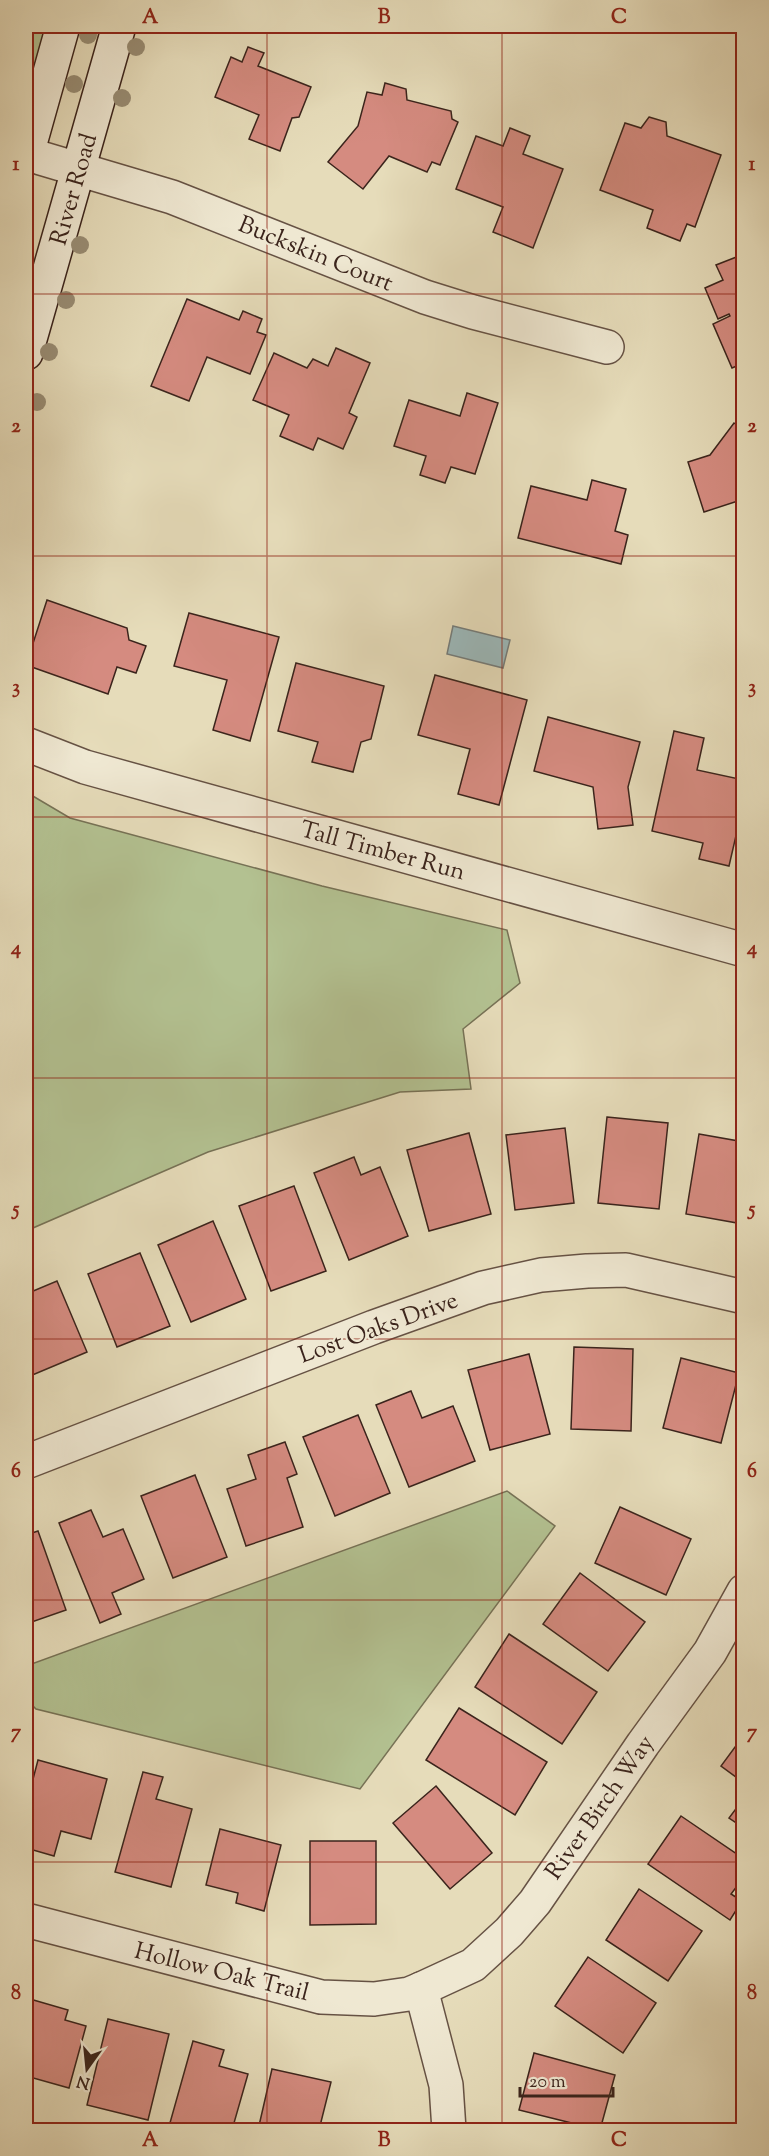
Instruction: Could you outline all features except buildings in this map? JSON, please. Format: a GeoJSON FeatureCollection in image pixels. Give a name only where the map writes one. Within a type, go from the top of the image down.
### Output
{"type":"FeatureCollection","features":[{"type":"Feature","properties":{"kind":"street"},"geometry":{"type":"LineString","coordinates":[[26,156],[63,26]]}},
{"type":"Feature","properties":{"kind":"street","name":"River Road"},"geometry":{"type":"LineString","coordinates":[[26,353],[119,26]]}},
{"type":"Feature","properties":{"kind":"street","name":"Buckskin Court"},"geometry":{"type":"LineString","coordinates":[[26,156],[79,169],[172,197],[425,297],[473,312],[607,346]]}},
{"type":"Feature","properties":{"kind":"street","name":"Tall Timber Run"},"geometry":{"type":"LineString","coordinates":[[26,744],[85,767],[744,950]]}},
{"type":"Feature","properties":{"kind":"street","name":"Lost Oaks Drive"},"geometry":{"type":"LineString","coordinates":[[26,1462],[374,1327],[492,1286],[541,1275],[626,1270],[744,1297]]}},
{"type":"Feature","properties":{"kind":"street","name":"River Birch Way"},"geometry":{"type":"LineString","coordinates":[[421,1989],[473,1965],[535,1902],[643,1744],[710,1652],[744,1591]]}},
{"type":"Feature","properties":{"kind":"street","name":"Hollow Oak Trail"},"geometry":{"type":"LineString","coordinates":[[26,1920],[321,1997],[374,1999],[409,1994],[421,1989]]}},
{"type":"Feature","properties":{"kind":"street"},"geometry":{"type":"LineString","coordinates":[[421,1989],[446,2085],[449,2130]]}},
{"type":"Feature","properties":{"kind":"green space"},"geometry":{"type":"Polygon","coordinates":[[[26,26],[63,26],[26,158],[26,26]]]}},
{"type":"Feature","properties":{"kind":"green space"},"geometry":{"type":"Polygon","coordinates":[[[26,792],[70,818],[322,886],[507,930],[520,983],[463,1029],[471,1089],[400,1092],[208,1152],[26,1231],[26,792]]]}},
{"type":"Feature","properties":{"kind":"green space"},"geometry":{"type":"Polygon","coordinates":[[[507,1491],[555,1526],[360,1789],[36,1709],[26,1699],[26,1666],[507,1491]]]}},
{"type":"Feature","properties":{"kind":"water"},"geometry":{"type":"Polygon","coordinates":[[[453,626],[510,640],[503,668],[447,654],[453,626]]]}}]}
